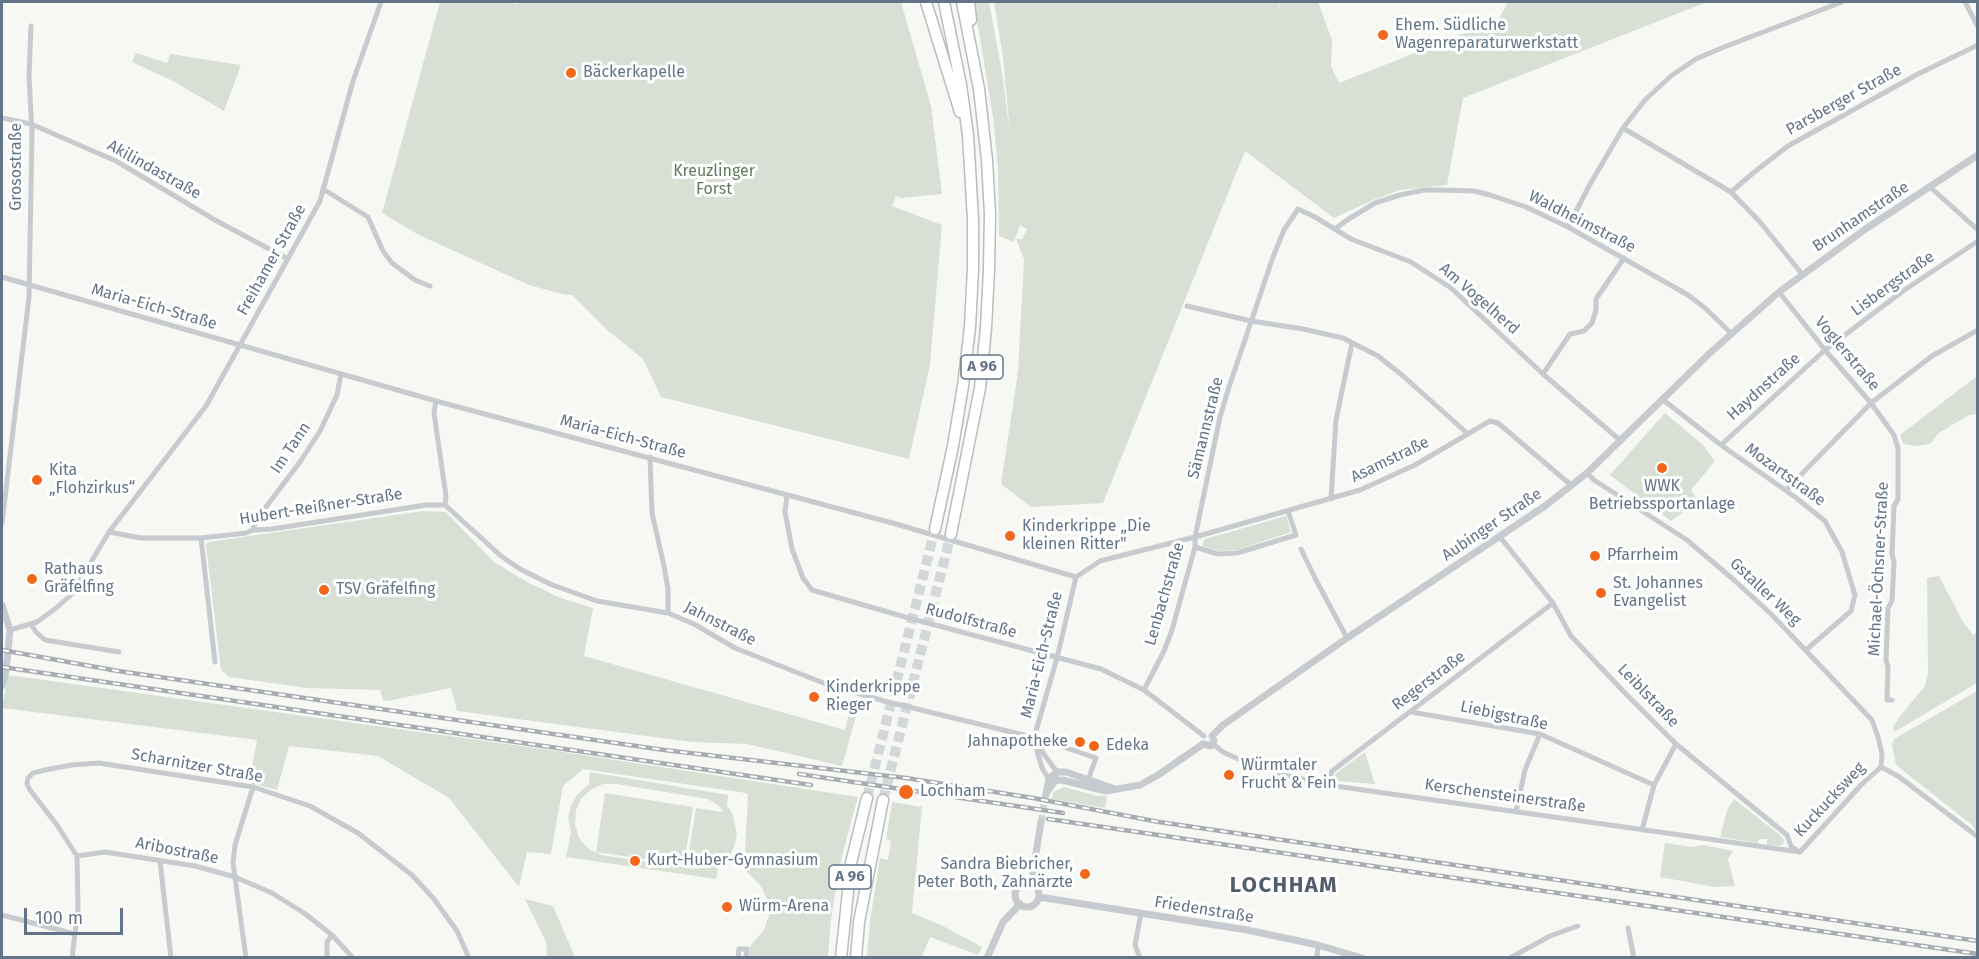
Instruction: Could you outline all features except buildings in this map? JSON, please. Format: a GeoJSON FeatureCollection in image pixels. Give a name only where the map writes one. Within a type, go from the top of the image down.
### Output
{"type":"FeatureCollection","features":[{"type":"Feature","properties":{"kind":"highway"},"geometry":{"type":"LineString","coordinates":[[926,2],[968,135]]}},
{"type":"Feature","properties":{"kind":"highway","name":"A 96"},"geometry":{"type":"LineString","coordinates":[[935,530],[963,386],[970,327],[974,219],[968,135],[961,85],[944,2]]}},
{"type":"Feature","properties":{"kind":"highway","name":"A 96"},"geometry":{"type":"LineString","coordinates":[[951,534],[980,388],[990,270],[987,160],[979,89],[962,2]]}},
{"type":"Feature","properties":{"kind":"highway"},"geometry":{"type":"LineString","coordinates":[[969,2],[971,18],[969,35]]}},
{"type":"Feature","properties":{"kind":"highway","name":"A 96"},"geometry":{"type":"LineString","coordinates":[[841,957],[851,863],[867,798]]}},
{"type":"Feature","properties":{"kind":"highway","name":"A 96"},"geometry":{"type":"LineString","coordinates":[[856,957],[859,922],[883,800]]}},
{"type":"Feature","properties":{"kind":"street","name":"Freihamer Straße"},"geometry":{"type":"LineString","coordinates":[[10,630],[31,624],[55,609],[72,594],[109,532],[206,406],[320,201],[353,81],[381,2]]}},
{"type":"Feature","properties":{"kind":"street"},"geometry":{"type":"LineString","coordinates":[[1568,227],[1623,128],[1657,87],[1696,59],[1842,2]]}},
{"type":"Feature","properties":{"kind":"street"},"geometry":{"type":"LineString","coordinates":[[1965,2],[1977,27]]}},
{"type":"Feature","properties":{"kind":"street","name":"Grosostraße"},"geometry":{"type":"LineString","coordinates":[[2,522],[29,297],[32,144],[28,76],[31,26]]}},
{"type":"Feature","properties":{"kind":"street","name":"Parsberger Straße"},"geometry":{"type":"LineString","coordinates":[[1731,192],[1788,146],[1918,74],[1977,45]]}},
{"type":"Feature","properties":{"kind":"street","name":"Akilindastraße"},"geometry":{"type":"LineString","coordinates":[[2,118],[31,124],[116,161],[215,220],[288,259]]}},
{"type":"Feature","properties":{"kind":"street"},"geometry":{"type":"LineString","coordinates":[[1623,128],[1731,192],[1760,222],[1802,274]]}},
{"type":"Feature","properties":{"kind":"street","name":"Brunhamstraße"},"geometry":{"type":"LineString","coordinates":[[1763,307],[1802,274],[1977,155]]}},
{"type":"Feature","properties":{"kind":"street"},"geometry":{"type":"LineString","coordinates":[[1930,187],[1977,230]]}},
{"type":"Feature","properties":{"kind":"street"},"geometry":{"type":"LineString","coordinates":[[323,189],[368,217],[383,251],[392,262],[415,280],[430,286]]}},
{"type":"Feature","properties":{"kind":"street","name":"Waldheimstraße"},"geometry":{"type":"LineString","coordinates":[[1335,229],[1375,203],[1424,190],[1474,191],[1490,195],[1526,207],[1624,258],[1688,295],[1732,334]]}},
{"type":"Feature","properties":{"kind":"street","name":"Am Vogelherd"},"geometry":{"type":"LineString","coordinates":[[1298,210],[1351,239],[1411,262],[1451,288],[1621,441]]}},
{"type":"Feature","properties":{"kind":"street","name":"Sämannstraße"},"geometry":{"type":"LineString","coordinates":[[1195,537],[1222,412],[1251,321],[1284,230],[1298,210]]}},
{"type":"Feature","properties":{"kind":"street","name":"Lisbergstraße"},"geometry":{"type":"LineString","coordinates":[[1825,350],[1903,291],[1977,241]]}},
{"type":"Feature","properties":{"kind":"street"},"geometry":{"type":"LineString","coordinates":[[1544,374],[1570,334],[1584,331],[1592,323],[1596,310],[1596,299],[1624,258]]}},
{"type":"Feature","properties":{"kind":"street","name":"Maria-Eich-Straße"},"geometry":{"type":"LineString","coordinates":[[2,277],[436,401],[896,524],[1076,577],[1036,739],[1042,768],[1052,780]]}},
{"type":"Feature","properties":{"kind":"street","name":"Voglerstraße"},"geometry":{"type":"LineString","coordinates":[[1779,292],[1871,403],[1894,435]]}},
{"type":"Feature","properties":{"kind":"street"},"geometry":{"type":"LineString","coordinates":[[1187,306],[1251,321],[1343,338],[1378,356],[1468,434]]}},
{"type":"Feature","properties":{"kind":"street","name":"Aubinger Straße"},"geometry":{"type":"LineString","coordinates":[[1052,780],[1067,781],[1106,791],[1140,785],[1158,775],[1208,740],[1223,725],[1347,638],[1500,537],[1587,473],[1662,399],[1763,307]]}},
{"type":"Feature","properties":{"kind":"street"},"geometry":{"type":"LineString","coordinates":[[1786,490],[1871,403],[1932,356],[1977,330]]}},
{"type":"Feature","properties":{"kind":"street"},"geometry":{"type":"LineString","coordinates":[[1331,499],[1336,420],[1352,343]]}},
{"type":"Feature","properties":{"kind":"street","name":"Haydnstraße"},"geometry":{"type":"LineString","coordinates":[[1721,445],[1825,350]]}},
{"type":"Feature","properties":{"kind":"street","name":"Im Tann"},"geometry":{"type":"LineString","coordinates":[[253,530],[256,520],[300,462],[320,431],[338,395],[341,374]]}},
{"type":"Feature","properties":{"kind":"street","name":"Mozartstraße"},"geometry":{"type":"LineString","coordinates":[[1662,399],[1825,521],[1842,552],[1855,595],[1851,611],[1806,650]]}},
{"type":"Feature","properties":{"kind":"street"},"geometry":{"type":"LineString","coordinates":[[436,401],[434,413],[446,496],[445,505]]}},
{"type":"Feature","properties":{"kind":"street","name":"Asamstraße"},"geometry":{"type":"LineString","coordinates":[[1195,537],[1360,490],[1415,465],[1490,421],[1498,423],[1571,485]]}},
{"type":"Feature","properties":{"kind":"street","name":"Michael-Öchsner-Straße"},"geometry":{"type":"LineString","coordinates":[[1892,700],[1887,700],[1888,667],[1886,660],[1888,608],[1892,601],[1894,572],[1892,554],[1894,506],[1898,499],[1898,448],[1894,435]]}},
{"type":"Feature","properties":{"kind":"street"},"geometry":{"type":"LineString","coordinates":[[650,458],[652,513],[666,577],[668,613]]}},
{"type":"Feature","properties":{"kind":"street","name":"Gstaller Weg"},"geometry":{"type":"LineString","coordinates":[[1587,473],[1594,480],[1687,540],[1734,580],[1806,650],[1872,720],[1880,745],[1881,767]]}},
{"type":"Feature","properties":{"kind":"street","name":"Rudolfstraße"},"geometry":{"type":"LineString","coordinates":[[787,495],[784,512],[792,549],[803,578],[812,590],[1101,669],[1144,690],[1208,740]]}},
{"type":"Feature","properties":{"kind":"street","name":"Hubert-Reißner-Straße"},"geometry":{"type":"LineString","coordinates":[[109,532],[141,538],[201,538],[426,505],[445,505]]}},
{"type":"Feature","properties":{"kind":"street","name":"Jahnstraße"},"geometry":{"type":"LineString","coordinates":[[445,505],[501,556],[520,569],[550,584],[597,601],[668,613],[694,624],[735,648],[826,684],[1036,739],[1096,758],[1088,780]]}},
{"type":"Feature","properties":{"kind":"street"},"geometry":{"type":"LineString","coordinates":[[1195,548],[1218,554],[1237,553],[1296,535],[1288,511]]}},
{"type":"Feature","properties":{"kind":"street"},"geometry":{"type":"LineString","coordinates":[[1076,577],[1100,561],[1195,537]]}},
{"type":"Feature","properties":{"kind":"street","name":"Lenbachstraße"},"geometry":{"type":"LineString","coordinates":[[1144,690],[1172,630],[1195,548],[1195,537]]}},
{"type":"Feature","properties":{"kind":"street","name":"Leiblstraße"},"geometry":{"type":"LineString","coordinates":[[1500,537],[1553,603],[1571,636],[1676,744],[1787,835],[1791,846],[1800,852]]}},
{"type":"Feature","properties":{"kind":"street"},"geometry":{"type":"LineString","coordinates":[[201,538],[215,662]]}},
{"type":"Feature","properties":{"kind":"street"},"geometry":{"type":"LineString","coordinates":[[1301,549],[1347,638]]}},
{"type":"Feature","properties":{"kind":"street","name":"Regerstraße"},"geometry":{"type":"LineString","coordinates":[[1328,785],[1332,771],[1553,603]]}},
{"type":"Feature","properties":{"kind":"street"},"geometry":{"type":"LineString","coordinates":[[2,605],[10,630],[6,671],[2,686]]}},
{"type":"Feature","properties":{"kind":"street"},"geometry":{"type":"LineString","coordinates":[[31,624],[45,640],[119,652]]}},
{"type":"Feature","properties":{"kind":"street","name":"Liebigstraße"},"geometry":{"type":"LineString","coordinates":[[1411,712],[1540,734],[1654,785]]}},
{"type":"Feature","properties":{"kind":"street"},"geometry":{"type":"LineString","coordinates":[[1516,810],[1525,770],[1540,734]]}},
{"type":"Feature","properties":{"kind":"street","name":"Maria-Eich-Straße"},"geometry":{"type":"LineString","coordinates":[[1036,739],[1057,772]]}},
{"type":"Feature","properties":{"kind":"street","name":"Kerschensteinerstraße"},"geometry":{"type":"LineString","coordinates":[[1208,740],[1223,752],[1236,758],[1284,776],[1328,785],[1800,852]]}},
{"type":"Feature","properties":{"kind":"street"},"geometry":{"type":"LineString","coordinates":[[1642,830],[1654,785],[1676,744]]}},
{"type":"Feature","properties":{"kind":"street","name":"Scharnitzer Straße"},"geometry":{"type":"LineString","coordinates":[[77,856],[30,790],[27,784],[28,778],[33,773],[71,765],[99,763],[253,788],[310,806],[342,823],[374,845],[411,875],[434,899],[457,931],[469,957]]}},
{"type":"Feature","properties":{"kind":"street"},"geometry":{"type":"LineString","coordinates":[[1881,767],[1898,776],[1977,837]]}},
{"type":"Feature","properties":{"kind":"street","name":"Kuckucksweg"},"geometry":{"type":"LineString","coordinates":[[1800,852],[1862,784],[1881,767]]}},
{"type":"Feature","properties":{"kind":"street"},"geometry":{"type":"LineString","coordinates":[[1046,795],[1057,772],[1066,772],[1117,790]]}},
{"type":"Feature","properties":{"kind":"street"},"geometry":{"type":"LineString","coordinates":[[246,957],[233,863],[235,845],[253,788]]}},
{"type":"Feature","properties":{"kind":"street"},"geometry":{"type":"LineString","coordinates":[[1031,884],[1041,822]]}},
{"type":"Feature","properties":{"kind":"street","name":"Aribostraße"},"geometry":{"type":"LineString","coordinates":[[77,856],[105,852],[195,866],[235,877],[280,898],[304,913],[332,935],[354,957]]}},
{"type":"Feature","properties":{"kind":"street"},"geometry":{"type":"LineString","coordinates":[[72,957],[78,908],[77,856]]}},
{"type":"Feature","properties":{"kind":"street"},"geometry":{"type":"LineString","coordinates":[[160,861],[171,957]]}},
{"type":"Feature","properties":{"kind":"street"},"geometry":{"type":"LineString","coordinates":[[1023,884],[1031,884],[1039,891],[1039,897],[1034,905],[1029,907],[1020,904],[1016,894],[1023,884]]}},
{"type":"Feature","properties":{"kind":"street","name":"Friedenstraße"},"geometry":{"type":"LineString","coordinates":[[1039,897],[1247,930],[1362,957]]}},
{"type":"Feature","properties":{"kind":"street"},"geometry":{"type":"LineString","coordinates":[[987,957],[1003,922],[1020,904]]}},
{"type":"Feature","properties":{"kind":"street"},"geometry":{"type":"LineString","coordinates":[[1140,957],[1135,945],[1141,913]]}},
{"type":"Feature","properties":{"kind":"street"},"geometry":{"type":"LineString","coordinates":[[2,915],[75,934]]}},
{"type":"Feature","properties":{"kind":"street"},"geometry":{"type":"LineString","coordinates":[[1510,957],[1550,936],[1578,926]]}},
{"type":"Feature","properties":{"kind":"street"},"geometry":{"type":"LineString","coordinates":[[1628,928],[1634,957]]}},
{"type":"Feature","properties":{"kind":"street"},"geometry":{"type":"LineString","coordinates":[[327,957],[327,942],[332,935]]}},
{"type":"Feature","properties":{"kind":"street"},"geometry":{"type":"LineString","coordinates":[[1317,957],[1318,945]]}},
{"type":"Feature","properties":{"kind":"street"},"geometry":{"type":"LineString","coordinates":[[738,957],[739,949],[747,949],[746,957]]}},
{"type":"Feature","properties":{"kind":"green space","name":"Kreuzlinger Forst"},"geometry":{"type":"Polygon","coordinates":[[[440,2],[513,2],[514,4],[526,2],[901,2],[931,106],[942,194],[901,198],[896,196],[892,206],[942,225],[930,365],[909,459],[661,397],[643,359],[607,330],[572,295],[529,285],[419,235],[382,213],[440,2]]]}},
{"type":"Feature","properties":{"kind":"green space"},"geometry":{"type":"Polygon","coordinates":[[[974,2],[989,2],[1002,72],[1010,134],[1003,57],[994,2],[1277,2],[1282,13],[1278,2],[1318,2],[1332,40],[1331,66],[1339,83],[1498,20],[1508,2],[1707,2],[1463,98],[1447,185],[1400,190],[1334,218],[1245,151],[1103,503],[1031,507],[1001,484],[1018,371],[1024,259],[1016,239],[1022,239],[1027,229],[1020,225],[1014,242],[999,236],[998,169],[993,117],[974,2]]]}},
{"type":"Feature","properties":{"kind":"green space"},"geometry":{"type":"Polygon","coordinates":[[[136,53],[167,63],[170,54],[241,65],[224,111],[175,82],[132,62],[136,53]]]}},
{"type":"Feature","properties":{"kind":"green space"},"geometry":{"type":"Polygon","coordinates":[[[1977,376],[1977,414],[1969,415],[1939,433],[1930,444],[1916,446],[1903,444],[1900,435],[1977,376]]]}},
{"type":"Feature","properties":{"kind":"green space","name":"WWK Betriebssportanlage"},"geometry":{"type":"Polygon","coordinates":[[[1665,413],[1702,444],[1715,461],[1691,490],[1698,501],[1671,521],[1610,475],[1665,413]]]}},
{"type":"Feature","properties":{"kind":"green space"},"geometry":{"type":"Polygon","coordinates":[[[423,511],[446,512],[494,562],[527,582],[561,598],[593,608],[584,656],[845,730],[853,699],[861,699],[842,766],[747,744],[692,742],[457,711],[451,688],[387,701],[383,700],[380,690],[307,688],[229,677],[221,670],[206,545],[208,542],[423,511]]]}},
{"type":"Feature","properties":{"kind":"green space"},"geometry":{"type":"Polygon","coordinates":[[[1286,516],[1291,532],[1237,550],[1218,551],[1202,546],[1205,539],[1286,516]]]}},
{"type":"Feature","properties":{"kind":"green space"},"geometry":{"type":"Polygon","coordinates":[[[1939,576],[1962,620],[1973,635],[1977,632],[1977,683],[1894,732],[1893,727],[1900,716],[1925,686],[1928,673],[1927,578],[1939,576]]]}},
{"type":"Feature","properties":{"kind":"green space"},"geometry":{"type":"Polygon","coordinates":[[[8,675],[550,750],[858,797],[841,860],[831,919],[828,957],[749,957],[750,946],[764,930],[771,909],[761,886],[744,869],[748,795],[746,793],[583,769],[563,786],[551,854],[527,852],[519,887],[449,798],[378,756],[289,746],[277,790],[249,783],[257,740],[2,708],[8,675]]]}},
{"type":"Feature","properties":{"kind":"green space"},"geometry":{"type":"Polygon","coordinates":[[[1977,691],[1977,833],[1972,825],[1896,765],[1892,745],[1894,739],[1977,691]]]}},
{"type":"Feature","properties":{"kind":"green space"},"geometry":{"type":"Polygon","coordinates":[[[1365,752],[1375,784],[1337,781],[1335,774],[1365,752]]]}},
{"type":"Feature","properties":{"kind":"green space"},"geometry":{"type":"Polygon","coordinates":[[[590,772],[728,795],[727,805],[733,815],[737,835],[728,859],[718,868],[716,879],[566,857],[571,832],[568,818],[571,806],[577,795],[589,784],[590,772]],[[603,784],[592,789],[581,799],[576,810],[575,824],[579,838],[589,849],[601,855],[694,869],[710,866],[716,862],[688,857],[696,808],[723,812],[719,806],[708,799],[617,784],[603,784]]]}},
{"type":"Feature","properties":{"kind":"green space"},"geometry":{"type":"Polygon","coordinates":[[[1064,787],[1097,796],[1107,796],[1105,808],[1052,799],[1053,792],[1064,787]]]}},
{"type":"Feature","properties":{"kind":"green space"},"geometry":{"type":"Polygon","coordinates":[[[605,793],[693,807],[684,865],[596,852],[605,793]]]}},
{"type":"Feature","properties":{"kind":"green space"},"geometry":{"type":"Polygon","coordinates":[[[1734,799],[1780,835],[1784,840],[1783,844],[1767,845],[1767,839],[1759,839],[1758,843],[1720,837],[1727,810],[1734,799]]]}},
{"type":"Feature","properties":{"kind":"green space"},"geometry":{"type":"Polygon","coordinates":[[[892,802],[922,807],[912,913],[941,925],[982,947],[978,955],[930,937],[922,957],[867,957],[880,858],[888,860],[891,841],[886,839],[892,802]]]}},
{"type":"Feature","properties":{"kind":"green space"},"geometry":{"type":"Polygon","coordinates":[[[1665,843],[1693,847],[1703,845],[1733,851],[1728,859],[1735,886],[1714,887],[1660,877],[1665,843]]]}},
{"type":"Feature","properties":{"kind":"green space"},"geometry":{"type":"Polygon","coordinates":[[[525,899],[553,906],[575,957],[547,957],[546,942],[525,899]]]}},
{"type":"Feature","properties":{"kind":"tunnel"},"geometry":{"type":"LineString","coordinates":[[867,798],[935,529]]}},
{"type":"Feature","properties":{"kind":"tunnel"},"geometry":{"type":"LineString","coordinates":[[883,800],[951,534]]}},
{"type":"Feature","properties":{"kind":"tunnel"},"geometry":{"type":"LineString","coordinates":[[1041,822],[1045,798]]}},
{"type":"Feature","properties":{"kind":"railway"},"geometry":{"type":"LineString","coordinates":[[2,650],[118,671],[664,750],[906,778],[1033,798],[1159,822],[1978,941]]}},
{"type":"Feature","properties":{"kind":"railway"},"geometry":{"type":"LineString","coordinates":[[2,667],[811,785]]}},
{"type":"Feature","properties":{"kind":"railway"},"geometry":{"type":"LineString","coordinates":[[799,774],[1063,813]]}},
{"type":"Feature","properties":{"kind":"railway"},"geometry":{"type":"LineString","coordinates":[[1048,819],[1978,954]]}},
{"type":"Feature","properties":{"kind":"place","name":"Ehem. Südliche Wagenreparaturwerkstatt"},"geometry":{"type":"Point","coordinates":[1383,35]}},
{"type":"Feature","properties":{"kind":"place","name":"Bäckerkapelle"},"geometry":{"type":"Point","coordinates":[571,73]}},
{"type":"Feature","properties":{"kind":"place","name":"WWK Betriebssportanlage"},"geometry":{"type":"Point","coordinates":[1662,468]}},
{"type":"Feature","properties":{"kind":"place","name":"Kita „Flohzirkus“"},"geometry":{"type":"Point","coordinates":[37,480]}},
{"type":"Feature","properties":{"kind":"place","name":"Kinderkrippe „Die kleinen Ritter\""},"geometry":{"type":"Point","coordinates":[1010,536]}},
{"type":"Feature","properties":{"kind":"place","name":"Pfarrheim"},"geometry":{"type":"Point","coordinates":[1595,556]}},
{"type":"Feature","properties":{"kind":"place","name":"Rathaus Gräfelfing"},"geometry":{"type":"Point","coordinates":[32,579]}},
{"type":"Feature","properties":{"kind":"place","name":"TSV Gräfelfing"},"geometry":{"type":"Point","coordinates":[324,590]}},
{"type":"Feature","properties":{"kind":"place","name":"St. Johannes Evangelist"},"geometry":{"type":"Point","coordinates":[1601,593]}},
{"type":"Feature","properties":{"kind":"place","name":"Kinderkrippe Rieger"},"geometry":{"type":"Point","coordinates":[814,697]}},
{"type":"Feature","properties":{"kind":"place","name":"Jahnapotheke"},"geometry":{"type":"Point","coordinates":[1080,742]}},
{"type":"Feature","properties":{"kind":"place","name":"Edeka"},"geometry":{"type":"Point","coordinates":[1094,746]}},
{"type":"Feature","properties":{"kind":"place","name":"Würmtaler Frucht & Fein"},"geometry":{"type":"Point","coordinates":[1229,775]}},
{"type":"Feature","properties":{"kind":"place","name":"Lochham"},"geometry":{"type":"Point","coordinates":[906,792]}},
{"type":"Feature","properties":{"kind":"place","name":"Kurt-Huber-Gymnasium"},"geometry":{"type":"Point","coordinates":[635,861]}},
{"type":"Feature","properties":{"kind":"place","name":"Sandra Biebricher, Peter Both, Zahnärzte"},"geometry":{"type":"Point","coordinates":[1085,874]}},
{"type":"Feature","properties":{"kind":"place","name":"Würm-Arena"},"geometry":{"type":"Point","coordinates":[727,907]}},
{"type":"Feature","properties":{"kind":"district","name":"LOCHHAM"},"geometry":{"type":"Point","coordinates":[1284,886]}}]}
